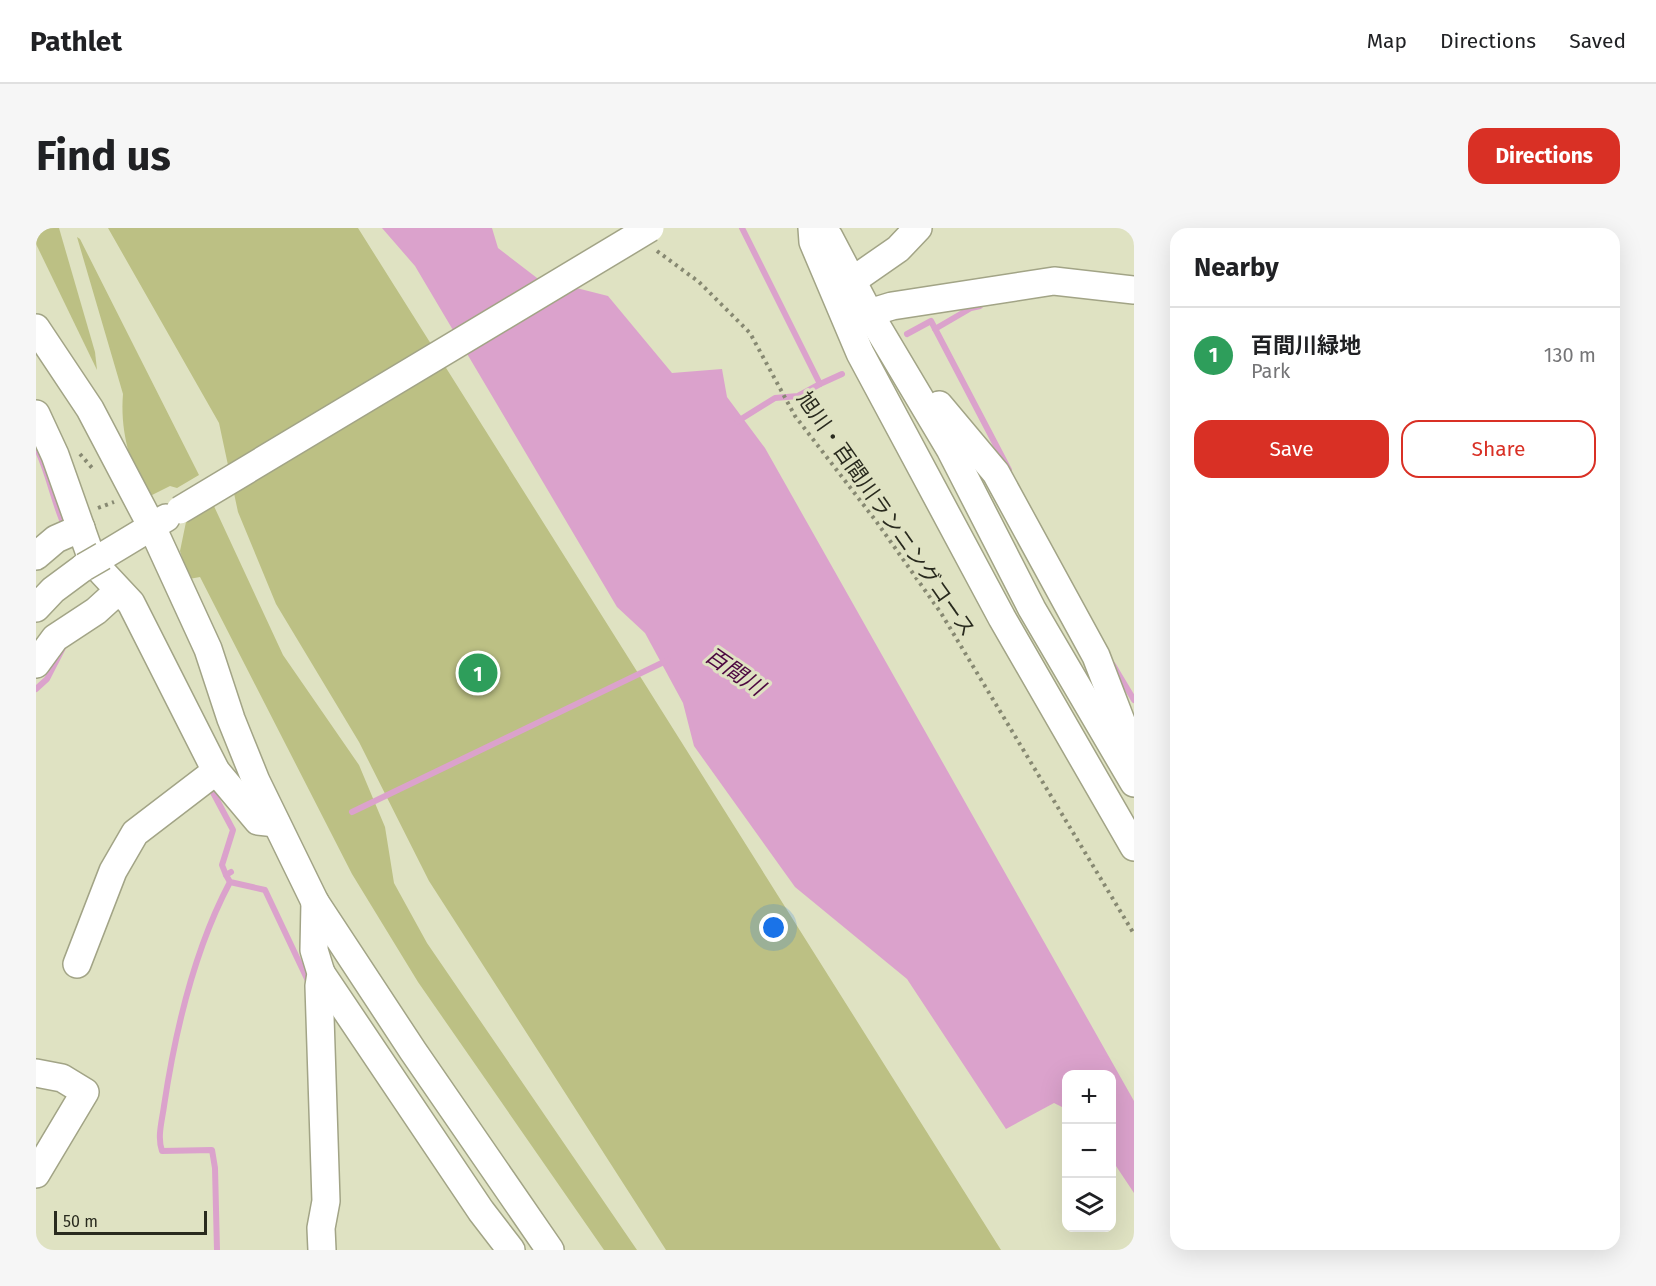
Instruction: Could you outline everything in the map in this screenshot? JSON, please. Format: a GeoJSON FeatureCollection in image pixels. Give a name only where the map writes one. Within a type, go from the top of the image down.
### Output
{"type":"FeatureCollection","features":[{"type":"Feature","properties":{"kind":"street"},"geometry":{"type":"LineString","coordinates":[[812,228],[813,242],[860,353],[1002,618],[1134,848]]}},
{"type":"Feature","properties":{"kind":"street"},"geometry":{"type":"LineString","coordinates":[[824,228],[869,313],[950,449],[1032,609],[1131,765]]}},
{"type":"Feature","properties":{"kind":"street"},"geometry":{"type":"LineString","coordinates":[[852,281],[898,249],[918,228]]}},
{"type":"Feature","properties":{"kind":"street"},"geometry":{"type":"LineString","coordinates":[[36,608],[53,590],[93,562],[651,236]]}},
{"type":"Feature","properties":{"kind":"street"},"geometry":{"type":"LineString","coordinates":[[869,313],[892,306],[1054,281],[1134,290]]}},
{"type":"Feature","properties":{"kind":"street"},"geometry":{"type":"LineString","coordinates":[[36,328],[90,410],[152,527],[208,649],[231,718],[276,823],[315,902],[420,1061],[550,1250]]}},
{"type":"Feature","properties":{"kind":"street"},"geometry":{"type":"LineString","coordinates":[[36,414],[55,455],[78,526],[114,595],[131,603],[209,777],[258,821],[276,823]]}},
{"type":"Feature","properties":{"kind":"street"},"geometry":{"type":"LineString","coordinates":[[36,556],[56,539],[78,526]]}},
{"type":"Feature","properties":{"kind":"street"},"geometry":{"type":"LineString","coordinates":[[36,663],[56,638],[96,611],[114,595]]}},
{"type":"Feature","properties":{"kind":"street"},"geometry":{"type":"LineString","coordinates":[[77,964],[113,871],[135,833],[209,777]]}},
{"type":"Feature","properties":{"kind":"street"},"geometry":{"type":"LineString","coordinates":[[315,902],[314,950],[320,987],[326,1201],[321,1228],[322,1250]]}},
{"type":"Feature","properties":{"kind":"street"},"geometry":{"type":"LineString","coordinates":[[320,987],[481,1212],[511,1250]]}},
{"type":"Feature","properties":{"kind":"street"},"geometry":{"type":"LineString","coordinates":[[36,1073],[62,1078],[85,1092],[36,1174]]}},
{"type":"Feature","properties":{"kind":"path","name":"旭川・百間川ランニングコース"},"geometry":{"type":"LineString","coordinates":[[651,236],[656,250],[699,282],[750,333],[789,405],[941,613],[1134,934]]}},
{"type":"Feature","properties":{"kind":"path"},"geometry":{"type":"LineString","coordinates":[[76,450],[101,477]]}},
{"type":"Feature","properties":{"kind":"path"},"geometry":{"type":"LineString","coordinates":[[78,526],[115,502]]}},
{"type":"Feature","properties":{"kind":"green space"},"geometry":{"type":"Polygon","coordinates":[[[36,228],[59,228],[95,352],[97,370],[36,244],[36,228]]]}},
{"type":"Feature","properties":{"kind":"green space"},"geometry":{"type":"Polygon","coordinates":[[[108,228],[358,228],[1001,1250],[666,1250],[429,881],[359,742],[276,604],[238,512],[219,423],[108,228]]]}},
{"type":"Feature","properties":{"kind":"green space"},"geometry":{"type":"Polygon","coordinates":[[[77,237],[199,475],[177,488],[170,486],[150,496],[131,461],[123,420],[123,394],[77,237]]]}},
{"type":"Feature","properties":{"kind":"green space"},"geometry":{"type":"Polygon","coordinates":[[[213,504],[283,655],[359,765],[385,827],[394,883],[427,943],[637,1250],[604,1250],[418,982],[352,874],[200,577],[189,579],[180,551],[186,522],[213,504]]]}},
{"type":"Feature","properties":{"kind":"water","name":"百間川"},"geometry":{"type":"Polygon","coordinates":[[[382,228],[492,228],[498,248],[537,278],[608,296],[672,373],[722,369],[727,397],[765,448],[1134,1101],[1134,1193],[1116,1166],[1116,1070],[1062,1070],[1062,1107],[1054,1103],[1006,1129],[907,979],[795,887],[694,746],[683,703],[645,633],[617,607],[415,266],[382,228]]]}},
{"type":"Feature","properties":{"kind":"waterway"},"geometry":{"type":"LineString","coordinates":[[742,228],[820,384],[842,374]]}},
{"type":"Feature","properties":{"kind":"waterway"},"geometry":{"type":"LineString","coordinates":[[935,329],[971,308],[980,306]]}},
{"type":"Feature","properties":{"kind":"waterway"},"geometry":{"type":"LineString","coordinates":[[907,334],[931,321],[1009,470]]}},
{"type":"Feature","properties":{"kind":"waterway"},"geometry":{"type":"LineString","coordinates":[[738,421],[775,398],[798,396],[820,384]]}},
{"type":"Feature","properties":{"kind":"waterway"},"geometry":{"type":"LineString","coordinates":[[36,447],[65,527]]}},
{"type":"Feature","properties":{"kind":"waterway"},"geometry":{"type":"LineString","coordinates":[[36,689],[47,679],[66,642]]}},
{"type":"Feature","properties":{"kind":"waterway"},"geometry":{"type":"LineString","coordinates":[[352,812],[668,660]]}},
{"type":"Feature","properties":{"kind":"waterway"},"geometry":{"type":"LineString","coordinates":[[1113,665],[1134,700]]}},
{"type":"Feature","properties":{"kind":"waterway"},"geometry":{"type":"LineString","coordinates":[[209,785],[233,830],[222,865],[226,875],[231,872]]}},
{"type":"Feature","properties":{"kind":"waterway"},"geometry":{"type":"LineString","coordinates":[[226,875],[230,882],[265,890],[310,985]]}},
{"type":"Feature","properties":{"kind":"waterway"},"geometry":{"type":"LineString","coordinates":[[217,1250],[215,1168],[212,1150],[162,1151],[160,1135],[174,1049],[188,991],[206,934],[230,882]]}},
{"type":"Feature","properties":{"kind":"place","name":"百間川緑地"},"geometry":{"type":"Point","coordinates":[478,673]}}]}
